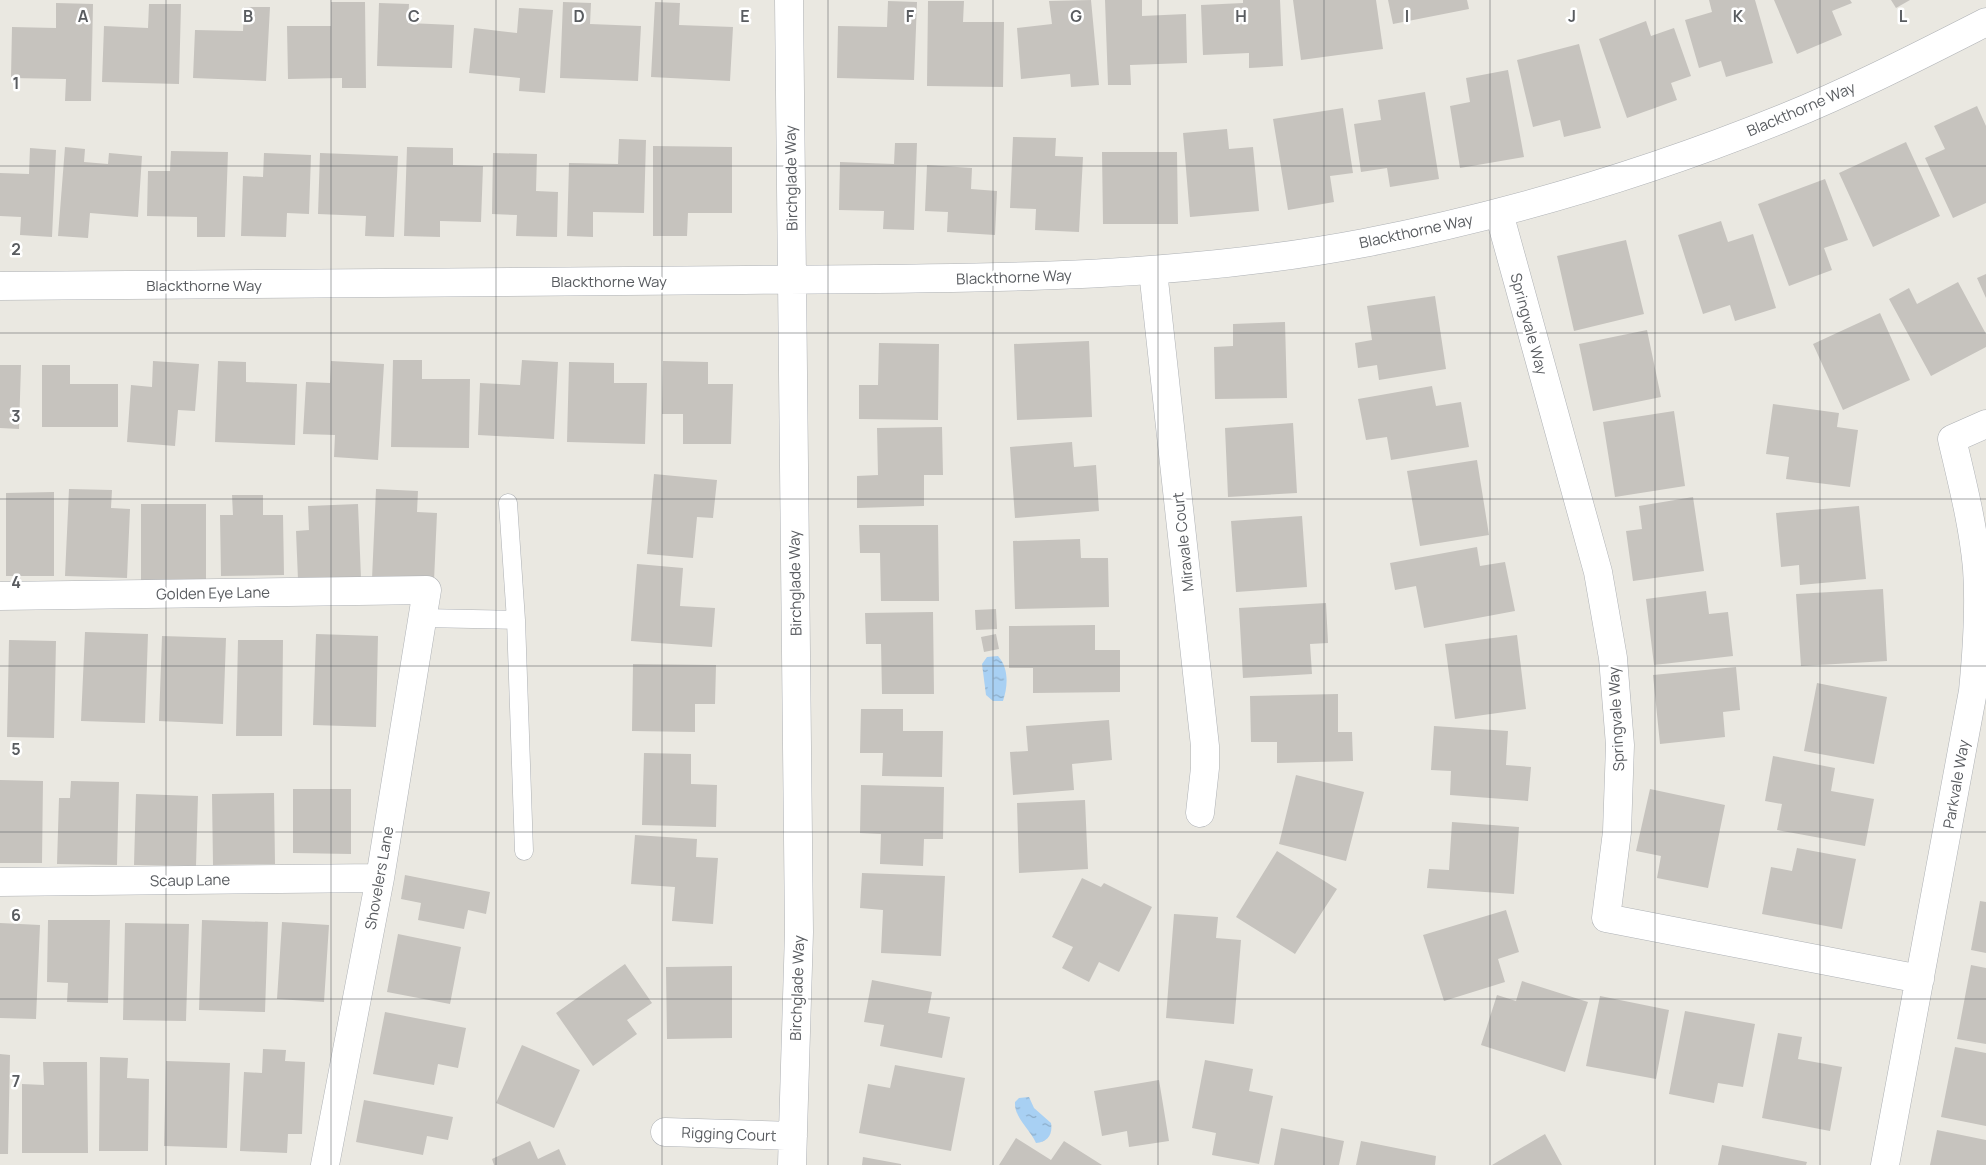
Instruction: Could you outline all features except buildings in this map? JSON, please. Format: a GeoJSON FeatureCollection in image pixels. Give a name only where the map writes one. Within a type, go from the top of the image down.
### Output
{"type":"FeatureCollection","features":[{"type":"Feature","properties":{"kind":"street","name":"Birchglade Way"},"geometry":{"type":"LineString","coordinates":[[789,0],[799,932],[792,1165]]}},
{"type":"Feature","properties":{"kind":"street","name":"Blackthorne Way"},"geometry":{"type":"LineString","coordinates":[[0,286],[1031,278],[1153,271],[1216,265],[1362,243],[1498,213],[1578,191],[1683,156],[1787,117],[1888,72],[1986,22]]}},
{"type":"Feature","properties":{"kind":"street","name":"Springvale Way"},"geometry":{"type":"LineString","coordinates":[[1498,213],[1598,572],[1613,658],[1619,764],[1617,832],[1606,918],[1920,979]]}},
{"type":"Feature","properties":{"kind":"street","name":"Miravale Court"},"geometry":{"type":"LineString","coordinates":[[1153,271],[1205,746],[1200,813]]}},
{"type":"Feature","properties":{"kind":"street","name":"Parkvale Way"},"geometry":{"type":"LineString","coordinates":[[1885,1165],[1973,691],[1978,630],[1977,569],[1970,520],[1952,439],[1986,424]]}},
{"type":"Feature","properties":{"kind":"street","name":"Golden Eye Lane"},"geometry":{"type":"LineString","coordinates":[[0,596],[427,590]]}},
{"type":"Feature","properties":{"kind":"street","name":"Shovelers Lane"},"geometry":{"type":"LineString","coordinates":[[325,1165],[380,878],[427,590]]}},
{"type":"Feature","properties":{"kind":"street","name":"Scaup Lane"},"geometry":{"type":"LineString","coordinates":[[0,882],[380,878]]}},
{"type":"Feature","properties":{"kind":"street","name":"Rigging Court"},"geometry":{"type":"LineString","coordinates":[[665,1132],[793,1136]]}},
{"type":"Feature","properties":{"kind":"lane"},"geometry":{"type":"LineString","coordinates":[[508,503],[516,620],[524,851]]}},
{"type":"Feature","properties":{"kind":"lane"},"geometry":{"type":"LineString","coordinates":[[422,618],[516,620]]}},
{"type":"Feature","properties":{"kind":"water"},"geometry":{"type":"Polygon","coordinates":[[[998,656],[1006,672],[1006,689],[1003,701],[993,701],[986,695],[982,664],[987,657],[998,656]]]}},
{"type":"Feature","properties":{"kind":"water"},"geometry":{"type":"Polygon","coordinates":[[[1029,1097],[1034,1108],[1051,1123],[1049,1137],[1044,1141],[1036,1143],[1015,1108],[1015,1102],[1019,1098],[1029,1097]]]}}]}
